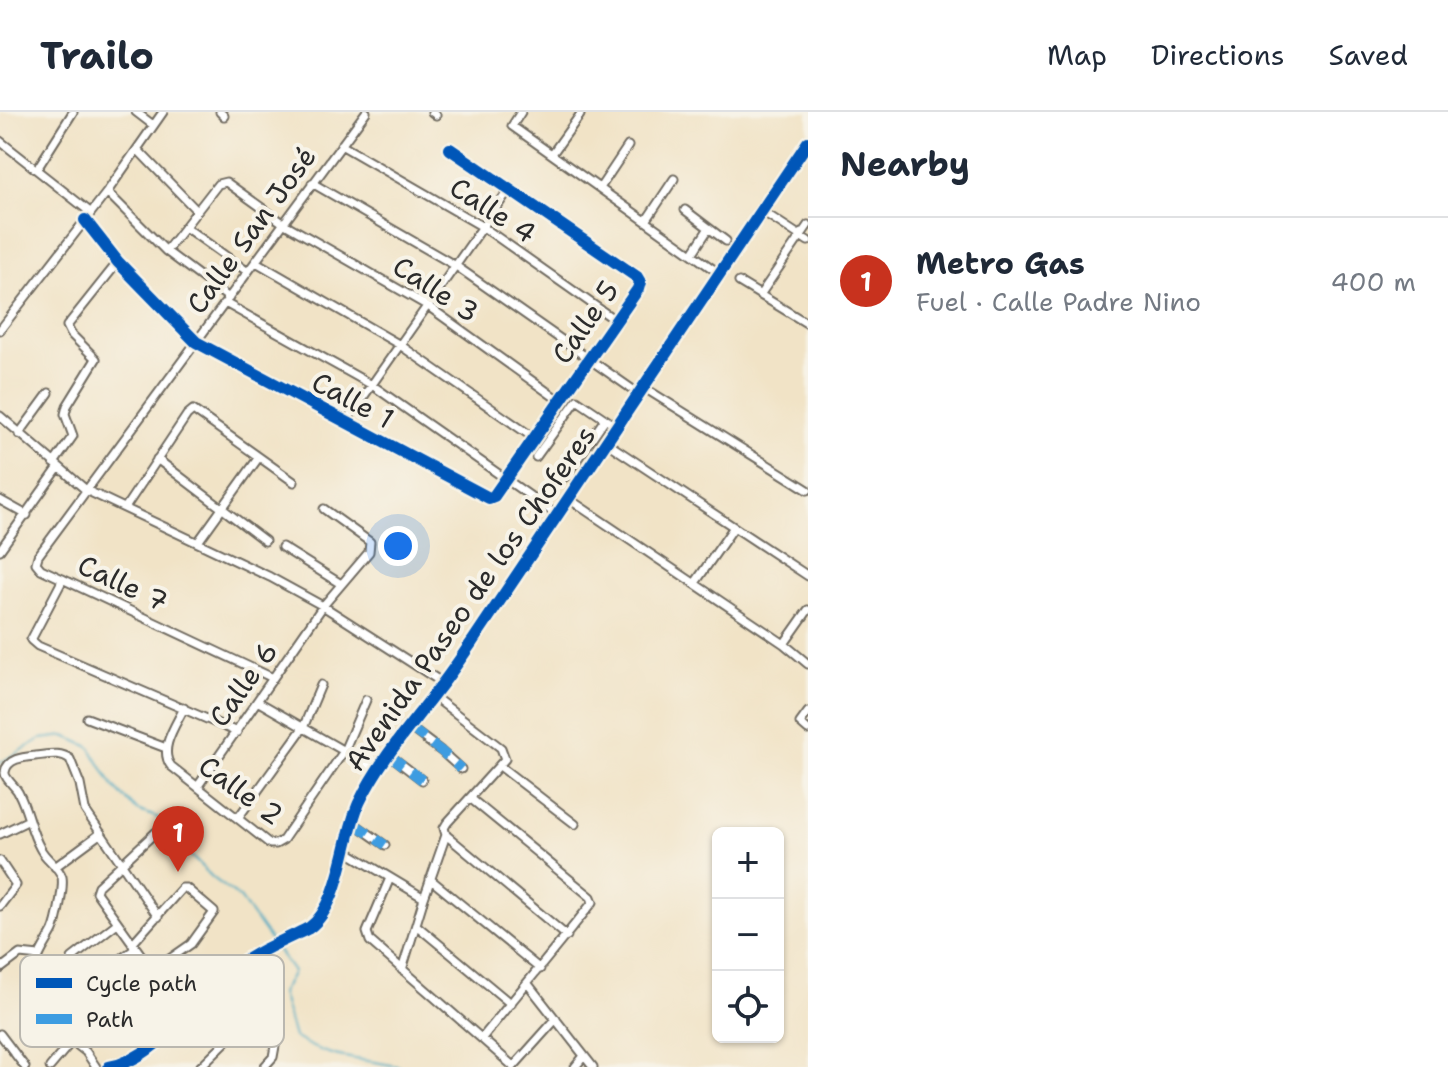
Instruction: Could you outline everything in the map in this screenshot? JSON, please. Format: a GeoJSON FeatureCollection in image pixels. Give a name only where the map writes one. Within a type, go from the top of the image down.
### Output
{"type":"FeatureCollection","features":[{"type":"Feature","properties":{"kind":"street"},"geometry":{"type":"LineString","coordinates":[[37,169],[73,112]]}},
{"type":"Feature","properties":{"kind":"street"},"geometry":{"type":"LineString","coordinates":[[136,112],[153,125]]}},
{"type":"Feature","properties":{"kind":"street"},"geometry":{"type":"LineString","coordinates":[[0,330],[107,192],[163,112]]}},
{"type":"Feature","properties":{"kind":"street","name":"Calle San José"},"geometry":{"type":"LineString","coordinates":[[86,490],[366,112]]}},
{"type":"Feature","properties":{"kind":"street"},"geometry":{"type":"LineString","coordinates":[[521,112],[512,126],[720,274]]}},
{"type":"Feature","properties":{"kind":"street"},"geometry":{"type":"LineString","coordinates":[[552,154],[580,115]]}},
{"type":"Feature","properties":{"kind":"street"},"geometry":{"type":"LineString","coordinates":[[0,141],[90,212]]}},
{"type":"Feature","properties":{"kind":"street","name":"Avenida Paseo de los Choferes"},"geometry":{"type":"LineString","coordinates":[[257,955],[309,928],[322,915],[331,897],[352,822],[387,753],[443,683],[808,142]]}},
{"type":"Feature","properties":{"kind":"street","name":"Calle 4"},"geometry":{"type":"LineString","coordinates":[[341,145],[483,227],[615,320]]}},
{"type":"Feature","properties":{"kind":"street"},"geometry":{"type":"LineString","coordinates":[[600,188],[628,146]]}},
{"type":"Feature","properties":{"kind":"street"},"geometry":{"type":"LineString","coordinates":[[137,149],[197,211],[166,251]]}},
{"type":"Feature","properties":{"kind":"street","name":"Calle 5"},"geometry":{"type":"LineString","coordinates":[[450,149],[510,188],[640,282],[494,496],[489,498]]}},
{"type":"Feature","properties":{"kind":"street"},"geometry":{"type":"LineString","coordinates":[[646,221],[674,179]]}},
{"type":"Feature","properties":{"kind":"street","name":"Calle 3"},"geometry":{"type":"LineString","coordinates":[[197,211],[218,184],[226,182],[283,223],[428,306],[560,401]]}},
{"type":"Feature","properties":{"kind":"street"},"geometry":{"type":"LineString","coordinates":[[312,183],[456,266],[588,360],[808,490]]}},
{"type":"Feature","properties":{"kind":"street"},"geometry":{"type":"LineString","coordinates":[[345,423],[510,188]]}},
{"type":"Feature","properties":{"kind":"street"},"geometry":{"type":"LineString","coordinates":[[107,192],[166,251],[227,300],[372,385],[557,515]]}},
{"type":"Feature","properties":{"kind":"street"},"geometry":{"type":"LineString","coordinates":[[685,210],[726,241]]}},
{"type":"Feature","properties":{"kind":"street"},"geometry":{"type":"LineString","coordinates":[[762,211],[808,241]]}},
{"type":"Feature","properties":{"kind":"street","name":"Calle 1"},"geometry":{"type":"LineString","coordinates":[[85,220],[118,262],[196,342],[489,498]]}},
{"type":"Feature","properties":{"kind":"street"},"geometry":{"type":"LineString","coordinates":[[760,295],[808,225]]}},
{"type":"Feature","properties":{"kind":"street"},"geometry":{"type":"LineString","coordinates":[[185,227],[248,272]]}},
{"type":"Feature","properties":{"kind":"street"},"geometry":{"type":"LineString","coordinates":[[692,254],[709,228]]}},
{"type":"Feature","properties":{"kind":"street"},"geometry":{"type":"LineString","coordinates":[[0,550],[27,515],[73,436],[65,414],[67,406],[96,359],[67,326],[118,262]]}},
{"type":"Feature","properties":{"kind":"street"},"geometry":{"type":"LineString","coordinates":[[256,262],[400,345],[534,438]]}},
{"type":"Feature","properties":{"kind":"street"},"geometry":{"type":"LineString","coordinates":[[739,282],[808,324]]}},
{"type":"Feature","properties":{"kind":"street"},"geometry":{"type":"LineString","coordinates":[[19,434],[49,393]]}},
{"type":"Feature","properties":{"kind":"street"},"geometry":{"type":"LineString","coordinates":[[536,457],[575,401],[580,400],[617,427]]}},
{"type":"Feature","properties":{"kind":"street"},"geometry":{"type":"LineString","coordinates":[[125,508],[193,410],[294,482]]}},
{"type":"Feature","properties":{"kind":"street"},"geometry":{"type":"LineString","coordinates":[[0,416],[86,490],[198,542],[323,606],[443,683]]}},
{"type":"Feature","properties":{"kind":"street"},"geometry":{"type":"LineString","coordinates":[[565,477],[605,419]]}},
{"type":"Feature","properties":{"kind":"street"},"geometry":{"type":"LineString","coordinates":[[607,443],[808,576]]}},
{"type":"Feature","properties":{"kind":"street"},"geometry":{"type":"LineString","coordinates":[[198,542],[259,457]]}},
{"type":"Feature","properties":{"kind":"street"},"geometry":{"type":"LineString","coordinates":[[157,459],[265,541]]}},
{"type":"Feature","properties":{"kind":"street","name":"Calle 7"},"geometry":{"type":"LineString","coordinates":[[86,490],[38,556],[36,563],[41,569],[273,678]]}},
{"type":"Feature","properties":{"kind":"street"},"geometry":{"type":"LineString","coordinates":[[569,499],[784,644],[808,664]]}},
{"type":"Feature","properties":{"kind":"street"},"geometry":{"type":"LineString","coordinates":[[0,500],[27,515]]}},
{"type":"Feature","properties":{"kind":"street","name":"Calle 6"},"geometry":{"type":"LineString","coordinates":[[198,786],[323,606],[369,552],[370,542],[324,509]]}},
{"type":"Feature","properties":{"kind":"street"},"geometry":{"type":"LineString","coordinates":[[695,583],[734,527]]}},
{"type":"Feature","properties":{"kind":"street"},"geometry":{"type":"LineString","coordinates":[[282,547],[341,584]]}},
{"type":"Feature","properties":{"kind":"street"},"geometry":{"type":"LineString","coordinates":[[63,579],[31,640],[237,732]]}},
{"type":"Feature","properties":{"kind":"street"},"geometry":{"type":"LineString","coordinates":[[784,644],[808,610]]}},
{"type":"Feature","properties":{"kind":"street"},"geometry":{"type":"LineString","coordinates":[[238,818],[303,728],[321,685]]}},
{"type":"Feature","properties":{"kind":"street"},"geometry":{"type":"LineString","coordinates":[[433,696],[501,748],[505,759],[501,767],[447,823],[444,828],[446,835],[567,936]]}},
{"type":"Feature","properties":{"kind":"street","name":"Calle 2"},"geometry":{"type":"LineString","coordinates":[[184,708],[166,748],[166,759],[270,844],[276,844],[283,840],[344,751],[366,700]]}},
{"type":"Feature","properties":{"kind":"street"},"geometry":{"type":"LineString","coordinates":[[257,701],[377,770]]}},
{"type":"Feature","properties":{"kind":"street"},"geometry":{"type":"LineString","coordinates":[[808,712],[800,723],[808,730]]}},
{"type":"Feature","properties":{"kind":"street"},"geometry":{"type":"LineString","coordinates":[[87,718],[166,748]]}},
{"type":"Feature","properties":{"kind":"street"},"geometry":{"type":"LineString","coordinates":[[408,726],[461,769]]}},
{"type":"Feature","properties":{"kind":"street"},"geometry":{"type":"LineString","coordinates":[[387,753],[422,780]]}},
{"type":"Feature","properties":{"kind":"street"},"geometry":{"type":"LineString","coordinates":[[40,955],[55,927],[62,879],[41,851],[28,813],[5,776],[5,771],[19,757],[67,756],[73,763],[85,810],[158,917]]}},
{"type":"Feature","properties":{"kind":"street"},"geometry":{"type":"LineString","coordinates":[[501,767],[575,824]]}},
{"type":"Feature","properties":{"kind":"street"},"geometry":{"type":"LineString","coordinates":[[470,798],[591,897],[593,902],[482,1038]]}},
{"type":"Feature","properties":{"kind":"street"},"geometry":{"type":"LineString","coordinates":[[0,834],[29,820]]}},
{"type":"Feature","properties":{"kind":"street"},"geometry":{"type":"LineString","coordinates":[[352,822],[385,845]]}},
{"type":"Feature","properties":{"kind":"street"},"geometry":{"type":"LineString","coordinates":[[139,955],[97,897],[96,888],[156,832]]}},
{"type":"Feature","properties":{"kind":"street"},"geometry":{"type":"LineString","coordinates":[[55,867],[101,833]]}},
{"type":"Feature","properties":{"kind":"street"},"geometry":{"type":"LineString","coordinates":[[402,970],[446,835]]}},
{"type":"Feature","properties":{"kind":"street"},"geometry":{"type":"LineString","coordinates":[[344,850],[424,898]]}},
{"type":"Feature","properties":{"kind":"street"},"geometry":{"type":"LineString","coordinates":[[0,861],[16,885],[0,906]]}},
{"type":"Feature","properties":{"kind":"street"},"geometry":{"type":"LineString","coordinates":[[390,878],[367,932],[377,949],[513,1067],[556,1019]]}},
{"type":"Feature","properties":{"kind":"street"},"geometry":{"type":"LineString","coordinates":[[430,879],[540,969]]}},
{"type":"Feature","properties":{"kind":"street"},"geometry":{"type":"LineString","coordinates":[[124,955],[134,947],[184,887],[214,912],[191,944],[175,955]]}},
{"type":"Feature","properties":{"kind":"street"},"geometry":{"type":"LineString","coordinates":[[73,955],[116,924]]}},
{"type":"Feature","properties":{"kind":"street"},"geometry":{"type":"LineString","coordinates":[[416,925],[511,1004]]}},
{"type":"Feature","properties":{"kind":"street"},"geometry":{"type":"LineString","coordinates":[[0,969],[20,954],[30,955]]}},
{"type":"Feature","properties":{"kind":"street"},"geometry":{"type":"LineString","coordinates":[[528,984],[593,1067]]}},
{"type":"Feature","properties":{"kind":"street"},"geometry":{"type":"LineString","coordinates":[[0,1034],[25,1067]]}},
{"type":"Feature","properties":{"kind":"street"},"geometry":{"type":"LineString","coordinates":[[50,1067],[67,1047]]}},
{"type":"Feature","properties":{"kind":"street"},"geometry":{"type":"LineString","coordinates":[[80,1047],[96,1067]]}},
{"type":"Feature","properties":{"kind":"street","name":"Avenida Paseo de los Choferes"},"geometry":{"type":"LineString","coordinates":[[109,1067],[120,1066],[150,1047]]}},
{"type":"Feature","properties":{"kind":"street"},"geometry":{"type":"LineString","coordinates":[[200,1067],[220,1047]]}},
{"type":"Feature","properties":{"kind":"street"},"geometry":{"type":"LineString","coordinates":[[264,1067],[275,1054],[275,1047]]}},
{"type":"Feature","properties":{"kind":"street"},"geometry":{"type":"LineString","coordinates":[[575,1067],[584,1056]]}},
{"type":"Feature","properties":{"kind":"waterway"},"geometry":{"type":"LineString","coordinates":[[0,763],[41,739],[65,736],[90,747],[113,786],[137,810],[167,821],[185,850],[213,878],[240,898],[281,955]]}},
{"type":"Feature","properties":{"kind":"waterway"},"geometry":{"type":"LineString","coordinates":[[284,959],[293,972],[284,988]]}},
{"type":"Feature","properties":{"kind":"waterway"},"geometry":{"type":"LineString","coordinates":[[284,1003],[294,1037],[308,1045],[334,1055],[401,1067]]}},
{"type":"Feature","properties":{"kind":"marked path"},"geometry":{"type":"LineString","coordinates":[[408,726],[461,769]]}},
{"type":"Feature","properties":{"kind":"marked path"},"geometry":{"type":"LineString","coordinates":[[387,753],[422,780]]}},
{"type":"Feature","properties":{"kind":"marked path"},"geometry":{"type":"LineString","coordinates":[[352,822],[385,845]]}},
{"type":"Feature","properties":{"kind":"cycle path"},"geometry":{"type":"LineString","coordinates":[[256,955],[309,928],[320,918],[335,888],[359,803],[376,773],[472,642],[808,142]]}},
{"type":"Feature","properties":{"kind":"cycle path"},"geometry":{"type":"LineString","coordinates":[[85,220],[118,262],[196,342],[489,498],[494,496],[640,282],[450,149]]}},
{"type":"Feature","properties":{"kind":"cycle path"},"geometry":{"type":"LineString","coordinates":[[109,1067],[127,1062],[151,1047]]}},
{"type":"Feature","properties":{"kind":"place","name":"Metro Gas"},"geometry":{"type":"Point","coordinates":[178,872]}}]}
